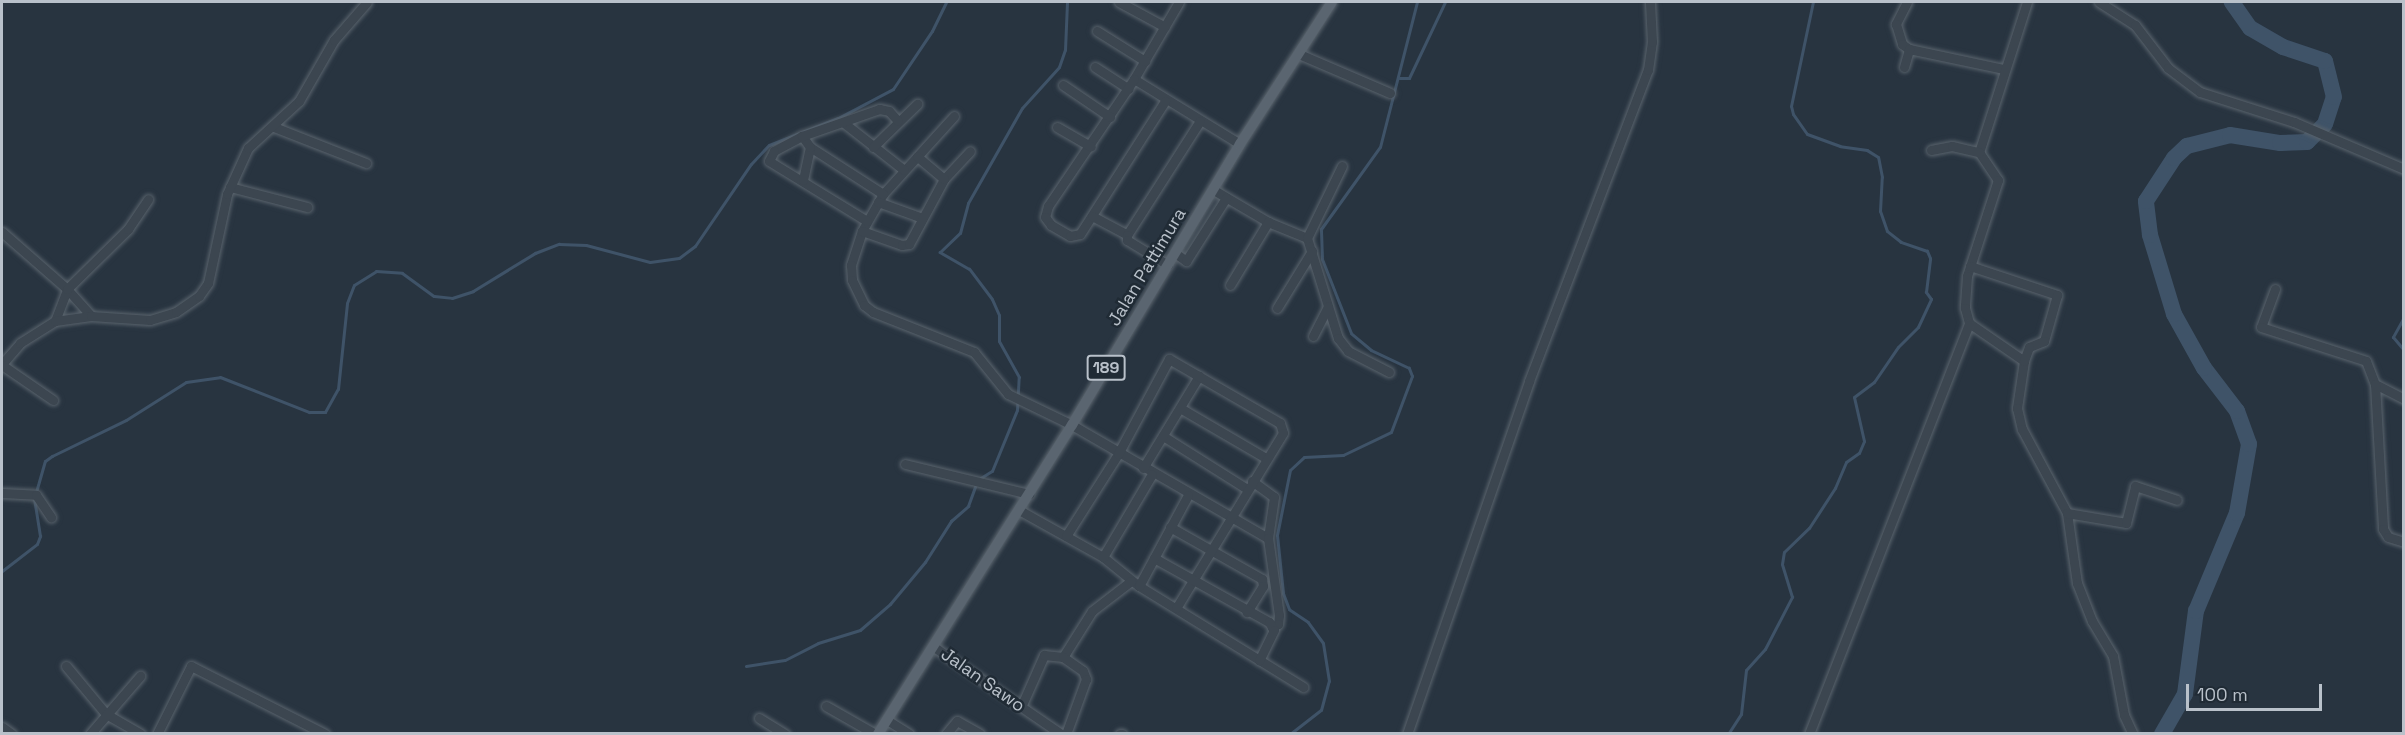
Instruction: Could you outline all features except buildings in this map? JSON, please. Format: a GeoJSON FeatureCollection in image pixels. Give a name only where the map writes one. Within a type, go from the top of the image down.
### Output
{"type":"FeatureCollection","features":[{"type":"Feature","properties":{"kind":"main road","name":"Jalan Pattimura"},"geometry":{"type":"LineString","coordinates":[[877,734],[1072,425],[1212,189],[1332,2]]}},
{"type":"Feature","properties":{"kind":"street"},"geometry":{"type":"LineString","coordinates":[[53,400],[2,364],[20,343],[56,321],[91,316],[125,321],[164,318],[199,296],[208,283],[230,187],[255,137],[274,127],[299,101],[334,40],[367,2]]}},
{"type":"Feature","properties":{"kind":"street"},"geometry":{"type":"LineString","coordinates":[[1119,2],[1165,27]]}},
{"type":"Feature","properties":{"kind":"street"},"geometry":{"type":"LineString","coordinates":[[1165,101],[1092,216],[1075,237],[1045,217],[1048,206],[1129,89],[1179,2]]}},
{"type":"Feature","properties":{"kind":"street"},"geometry":{"type":"LineString","coordinates":[[1407,734],[1529,381],[1648,70],[1652,42],[1650,2]]}},
{"type":"Feature","properties":{"kind":"street"},"geometry":{"type":"LineString","coordinates":[[1907,2],[1896,24],[1902,44],[1909,49],[2003,69]]}},
{"type":"Feature","properties":{"kind":"street"},"geometry":{"type":"LineString","coordinates":[[1979,152],[2003,69],[2027,2]]}},
{"type":"Feature","properties":{"kind":"street"},"geometry":{"type":"LineString","coordinates":[[2099,2],[2135,26],[2182,81],[2200,92],[2294,122],[2403,169]]}},
{"type":"Feature","properties":{"kind":"street"},"geometry":{"type":"LineString","coordinates":[[1097,31],[1145,61]]}},
{"type":"Feature","properties":{"kind":"street"},"geometry":{"type":"LineString","coordinates":[[1904,67],[1909,49]]}},
{"type":"Feature","properties":{"kind":"street"},"geometry":{"type":"LineString","coordinates":[[1299,54],[1390,93]]}},
{"type":"Feature","properties":{"kind":"street"},"geometry":{"type":"LineString","coordinates":[[1095,67],[1129,89]]}},
{"type":"Feature","properties":{"kind":"street"},"geometry":{"type":"LineString","coordinates":[[1134,80],[1165,101],[1240,144]]}},
{"type":"Feature","properties":{"kind":"street"},"geometry":{"type":"LineString","coordinates":[[1063,85],[1110,117]]}},
{"type":"Feature","properties":{"kind":"street"},"geometry":{"type":"LineString","coordinates":[[873,147],[918,104]]}},
{"type":"Feature","properties":{"kind":"street"},"geometry":{"type":"LineString","coordinates":[[867,221],[768,158],[774,151],[802,136],[879,109],[889,111],[898,121]]}},
{"type":"Feature","properties":{"kind":"street"},"geometry":{"type":"LineString","coordinates":[[954,116],[881,198],[862,231],[850,265],[852,280],[864,304],[873,312],[974,352],[1008,394],[1072,425],[1188,495],[1268,538]]}},
{"type":"Feature","properties":{"kind":"street"},"geometry":{"type":"LineString","coordinates":[[1127,235],[1200,121]]}},
{"type":"Feature","properties":{"kind":"street"},"geometry":{"type":"LineString","coordinates":[[844,123],[904,170]]}},
{"type":"Feature","properties":{"kind":"street"},"geometry":{"type":"LineString","coordinates":[[274,127],[366,163]]}},
{"type":"Feature","properties":{"kind":"street"},"geometry":{"type":"LineString","coordinates":[[1056,127],[1091,147]]}},
{"type":"Feature","properties":{"kind":"street"},"geometry":{"type":"LineString","coordinates":[[802,136],[810,147],[881,198],[920,217]]}},
{"type":"Feature","properties":{"kind":"street"},"geometry":{"type":"LineString","coordinates":[[803,180],[810,147]]}},
{"type":"Feature","properties":{"kind":"street"},"geometry":{"type":"LineString","coordinates":[[1809,734],[1969,323],[1964,295],[1970,266],[1998,180],[1979,152],[1952,147],[1936,149]]}},
{"type":"Feature","properties":{"kind":"street"},"geometry":{"type":"LineString","coordinates":[[862,231],[906,246],[920,217],[944,179],[970,151]]}},
{"type":"Feature","properties":{"kind":"street"},"geometry":{"type":"LineString","coordinates":[[917,156],[944,179]]}},
{"type":"Feature","properties":{"kind":"street"},"geometry":{"type":"LineString","coordinates":[[1307,238],[1342,166]]}},
{"type":"Feature","properties":{"kind":"street"},"geometry":{"type":"LineString","coordinates":[[230,187],[307,207]]}},
{"type":"Feature","properties":{"kind":"street"},"geometry":{"type":"LineString","coordinates":[[1212,189],[1268,222],[1307,238],[1328,307],[1343,345],[1389,372]]}},
{"type":"Feature","properties":{"kind":"street"},"geometry":{"type":"LineString","coordinates":[[1175,253],[1186,261],[1226,198]]}},
{"type":"Feature","properties":{"kind":"street"},"geometry":{"type":"LineString","coordinates":[[56,321],[67,289],[128,229],[148,199]]}},
{"type":"Feature","properties":{"kind":"street"},"geometry":{"type":"LineString","coordinates":[[1092,216],[1127,235],[1128,240],[1168,265]]}},
{"type":"Feature","properties":{"kind":"street"},"geometry":{"type":"LineString","coordinates":[[1230,285],[1268,222]]}},
{"type":"Feature","properties":{"kind":"street"},"geometry":{"type":"LineString","coordinates":[[2,232],[67,289],[91,316]]}},
{"type":"Feature","properties":{"kind":"street"},"geometry":{"type":"LineString","coordinates":[[1277,309],[1312,251]]}},
{"type":"Feature","properties":{"kind":"street"},"geometry":{"type":"LineString","coordinates":[[1970,266],[2058,295],[2044,341],[2029,347],[2024,361],[2019,419],[2040,467],[2067,513],[2077,583],[2092,621],[2113,656],[2124,716],[2133,734]]}},
{"type":"Feature","properties":{"kind":"street"},"geometry":{"type":"LineString","coordinates":[[2275,289],[2260,327],[2366,362],[2375,384],[2383,529],[2388,537],[2403,542]]}},
{"type":"Feature","properties":{"kind":"street"},"geometry":{"type":"LineString","coordinates":[[1313,336],[1328,307]]}},
{"type":"Feature","properties":{"kind":"street"},"geometry":{"type":"LineString","coordinates":[[1969,323],[2024,361]]}},
{"type":"Feature","properties":{"kind":"street"},"geometry":{"type":"LineString","coordinates":[[1066,536],[1118,454],[1167,360],[1199,376],[1283,426],[1283,433],[1209,549],[1176,608]]}},
{"type":"Feature","properties":{"kind":"street"},"geometry":{"type":"LineString","coordinates":[[1143,468],[1199,376]]}},
{"type":"Feature","properties":{"kind":"street"},"geometry":{"type":"LineString","coordinates":[[2375,384],[2403,399]]}},
{"type":"Feature","properties":{"kind":"street"},"geometry":{"type":"LineString","coordinates":[[1180,408],[1266,458]]}},
{"type":"Feature","properties":{"kind":"street"},"geometry":{"type":"LineString","coordinates":[[1163,436],[1274,497],[1268,538],[1279,607],[1278,624],[1272,627]]}},
{"type":"Feature","properties":{"kind":"street"},"geometry":{"type":"LineString","coordinates":[[905,464],[1029,494]]}},
{"type":"Feature","properties":{"kind":"street"},"geometry":{"type":"LineString","coordinates":[[1103,557],[1152,474]]}},
{"type":"Feature","properties":{"kind":"street"},"geometry":{"type":"LineString","coordinates":[[2067,513],[2126,523],[2131,492],[2138,486],[2177,500]]}},
{"type":"Feature","properties":{"kind":"street"},"geometry":{"type":"LineString","coordinates":[[2,493],[36,495],[51,517]]}},
{"type":"Feature","properties":{"kind":"street"},"geometry":{"type":"LineString","coordinates":[[1063,657],[1092,612],[1135,583],[1154,558],[1188,495]]}},
{"type":"Feature","properties":{"kind":"street"},"geometry":{"type":"LineString","coordinates":[[1019,510],[1103,557],[1135,583],[1303,687]]}},
{"type":"Feature","properties":{"kind":"street"},"geometry":{"type":"LineString","coordinates":[[1170,526],[1264,582],[1247,612]]}},
{"type":"Feature","properties":{"kind":"street"},"geometry":{"type":"LineString","coordinates":[[1154,558],[1272,627]]}},
{"type":"Feature","properties":{"kind":"street"},"geometry":{"type":"LineString","coordinates":[[1259,661],[1272,638],[1272,627]]}},
{"type":"Feature","properties":{"kind":"street","name":"Jalan Sawo"},"geometry":{"type":"LineString","coordinates":[[934,647],[1061,734]]}},
{"type":"Feature","properties":{"kind":"street"},"geometry":{"type":"LineString","coordinates":[[1021,707],[1044,655],[1063,657],[1083,671],[1086,679],[1066,734]]}},
{"type":"Feature","properties":{"kind":"street"},"geometry":{"type":"LineString","coordinates":[[66,666],[106,714],[141,734]]}},
{"type":"Feature","properties":{"kind":"street"},"geometry":{"type":"LineString","coordinates":[[157,734],[191,666],[325,734]]}},
{"type":"Feature","properties":{"kind":"street"},"geometry":{"type":"LineString","coordinates":[[90,734],[140,676]]}},
{"type":"Feature","properties":{"kind":"street"},"geometry":{"type":"LineString","coordinates":[[826,706],[877,734]]}},
{"type":"Feature","properties":{"kind":"street"},"geometry":{"type":"LineString","coordinates":[[759,718],[785,734]]}},
{"type":"Feature","properties":{"kind":"street"},"geometry":{"type":"LineString","coordinates":[[887,720],[909,734]]}},
{"type":"Feature","properties":{"kind":"street"},"geometry":{"type":"LineString","coordinates":[[946,734],[957,721],[980,734]]}},
{"type":"Feature","properties":{"kind":"street"},"geometry":{"type":"LineString","coordinates":[[2,727],[11,733]]}},
{"type":"Feature","properties":{"kind":"waterway"},"geometry":{"type":"LineString","coordinates":[[36,492],[45,461],[126,420],[186,382],[220,377],[309,412],[325,412],[338,389],[347,303],[354,285],[376,271],[402,273],[434,296],[452,298],[473,291],[535,253],[559,244],[586,245],[650,262],[679,258],[695,246],[751,164],[769,145],[838,118],[893,89],[932,31],[946,2]]}},
{"type":"Feature","properties":{"kind":"waterway"},"geometry":{"type":"LineString","coordinates":[[979,479],[992,471],[1017,410],[1019,377],[999,341],[999,315],[992,299],[969,269],[940,252],[960,233],[968,203],[1022,108],[1059,67],[1065,50],[1067,2]]}},
{"type":"Feature","properties":{"kind":"waterway"},"geometry":{"type":"LineString","coordinates":[[1290,734],[1321,710],[1329,681],[1323,643],[1308,622],[1289,609],[1283,593],[1277,535],[1290,470],[1304,457],[1343,455],[1391,432],[1412,376],[1409,368],[1371,350],[1351,333],[1322,259],[1321,229],[1380,147],[1417,2]]}},
{"type":"Feature","properties":{"kind":"waterway"},"geometry":{"type":"LineString","coordinates":[[1399,78],[1409,78],[1445,2]]}},
{"type":"Feature","properties":{"kind":"waterway"},"geometry":{"type":"LineString","coordinates":[[1728,734],[1741,714],[1746,670],[1765,649],[1792,597],[1782,564],[1784,552],[1809,528],[1835,488],[1846,462],[1859,453],[1864,441],[1854,397],[1874,382],[1898,347],[1918,327],[1931,299],[1926,292],[1930,258],[1927,251],[1901,242],[1887,231],[1880,211],[1882,177],[1878,157],[1867,150],[1840,146],[1807,134],[1793,114],[1791,106],[1813,2]]}},
{"type":"Feature","properties":{"kind":"waterway"},"geometry":{"type":"LineString","coordinates":[[2162,734],[2185,694],[2196,611],[2237,513],[2249,444],[2237,411],[2204,368],[2174,314],[2150,235],[2146,201],[2174,158],[2187,146],[2230,135],[2280,143],[2307,142],[2325,124],[2334,97],[2325,61],[2283,47],[2250,28],[2232,2]]}},
{"type":"Feature","properties":{"kind":"waterway"},"geometry":{"type":"LineString","coordinates":[[2404,317],[2393,337],[2404,350]]}},
{"type":"Feature","properties":{"kind":"waterway"},"geometry":{"type":"LineString","coordinates":[[746,666],[785,660],[818,643],[860,630],[890,604],[925,562],[951,521],[968,506],[976,484]]}},
{"type":"Feature","properties":{"kind":"waterway"},"geometry":{"type":"LineString","coordinates":[[2,571],[37,544],[40,536],[34,499]]}}]}
